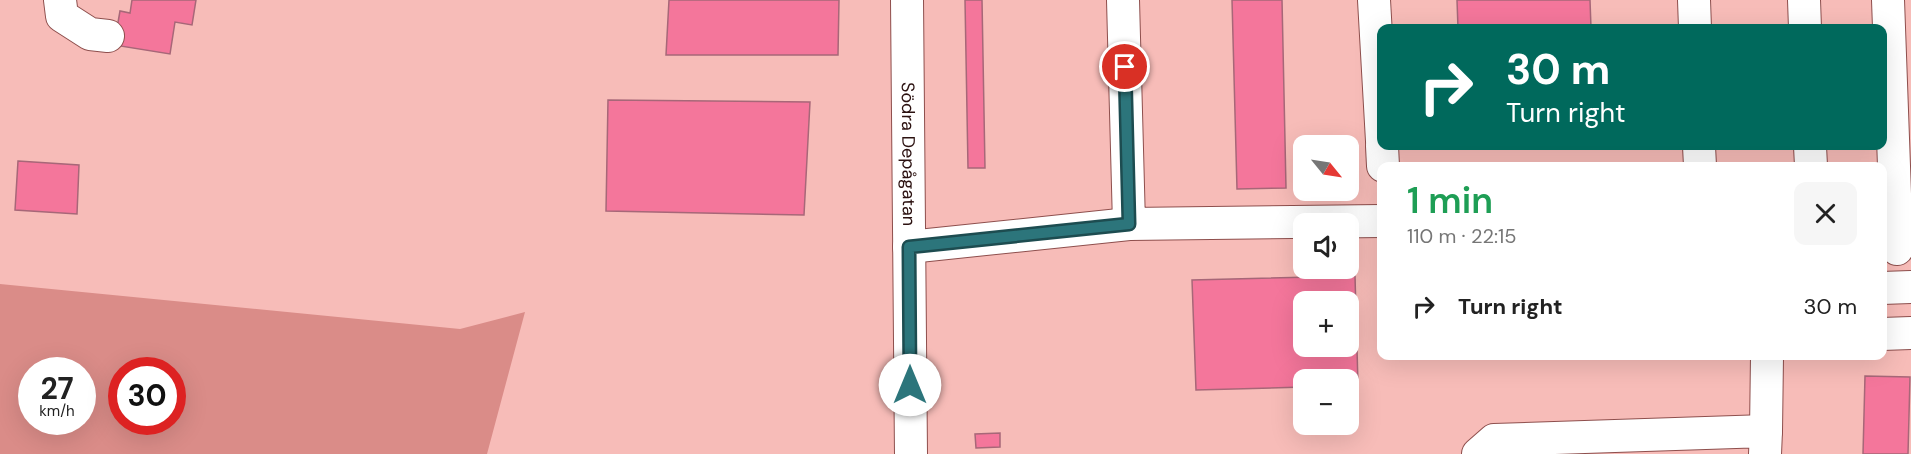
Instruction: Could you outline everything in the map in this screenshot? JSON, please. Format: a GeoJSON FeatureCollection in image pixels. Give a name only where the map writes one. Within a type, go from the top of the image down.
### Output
{"type":"FeatureCollection","features":[{"type":"Feature","properties":{"kind":"street"},"geometry":{"type":"LineString","coordinates":[[60,0],[62,16],[90,34],[108,36]]}},
{"type":"Feature","properties":{"kind":"street","name":"Södra Depågatan"},"geometry":{"type":"LineString","coordinates":[[907,0],[911,454]]}},
{"type":"Feature","properties":{"kind":"street"},"geometry":{"type":"LineString","coordinates":[[1123,0],[1129,224]]}},
{"type":"Feature","properties":{"kind":"street"},"geometry":{"type":"LineString","coordinates":[[1374,0],[1377,53]]}},
{"type":"Feature","properties":{"kind":"street"},"geometry":{"type":"LineString","coordinates":[[1694,0],[1695,24]]}},
{"type":"Feature","properties":{"kind":"street"},"geometry":{"type":"LineString","coordinates":[[1803,0],[1805,24]]}},
{"type":"Feature","properties":{"kind":"street"},"geometry":{"type":"LineString","coordinates":[[1887,0],[1897,249]]}},
{"type":"Feature","properties":{"kind":"street"},"geometry":{"type":"LineString","coordinates":[[909,247],[1129,224],[1377,221]]}},
{"type":"Feature","properties":{"kind":"street"},"geometry":{"type":"LineString","coordinates":[[1887,288],[1911,287]]}},
{"type":"Feature","properties":{"kind":"street"},"geometry":{"type":"LineString","coordinates":[[1887,334],[1911,333]]}},
{"type":"Feature","properties":{"kind":"street"},"geometry":{"type":"LineString","coordinates":[[1478,454],[1494,441],[1766,442],[1767,360]]}},
{"type":"Feature","properties":{"kind":"shaded area"},"geometry":{"type":"Polygon","coordinates":[[[0,284],[460,329],[525,312],[487,454],[0,454],[0,284]]]}},
{"type":"Feature","properties":{"kind":"building"},"geometry":{"type":"Polygon","coordinates":[[[132,0],[196,0],[192,25],[175,22],[170,54],[114,45],[120,11],[130,13],[132,0]]]}},
{"type":"Feature","properties":{"kind":"building"},"geometry":{"type":"Polygon","coordinates":[[[669,0],[839,0],[838,55],[666,55],[669,0]]]}},
{"type":"Feature","properties":{"kind":"building"},"geometry":{"type":"Polygon","coordinates":[[[965,0],[982,0],[985,168],[968,168],[965,0]]]}},
{"type":"Feature","properties":{"kind":"building"},"geometry":{"type":"Polygon","coordinates":[[[1232,0],[1282,0],[1286,188],[1237,189],[1232,0]]]}},
{"type":"Feature","properties":{"kind":"building"},"geometry":{"type":"Polygon","coordinates":[[[1457,0],[1590,0],[1591,24],[1458,24],[1457,0]]]}},
{"type":"Feature","properties":{"kind":"building"},"geometry":{"type":"Polygon","coordinates":[[[608,100],[810,102],[804,215],[606,211],[608,100]]]}},
{"type":"Feature","properties":{"kind":"building"},"geometry":{"type":"Polygon","coordinates":[[[18,161],[79,165],[77,214],[15,210],[18,161]]]}},
{"type":"Feature","properties":{"kind":"building"},"geometry":{"type":"Polygon","coordinates":[[[1293,278],[1355,279],[1355,291],[1293,291],[1293,357],[1357,357],[1358,369],[1293,369],[1293,387],[1196,390],[1192,280],[1293,278]]]}},
{"type":"Feature","properties":{"kind":"building"},"geometry":{"type":"Polygon","coordinates":[[[1865,376],[1910,377],[1908,454],[1863,454],[1865,376]]]}},
{"type":"Feature","properties":{"kind":"building"},"geometry":{"type":"Polygon","coordinates":[[[1000,433],[1000,447],[976,448],[975,434],[1000,433]]]}},
{"type":"Feature","properties":{"kind":"route"},"geometry":{"type":"LineString","coordinates":[[910,385],[909,247],[1129,224],[1125,67]]}}]}
